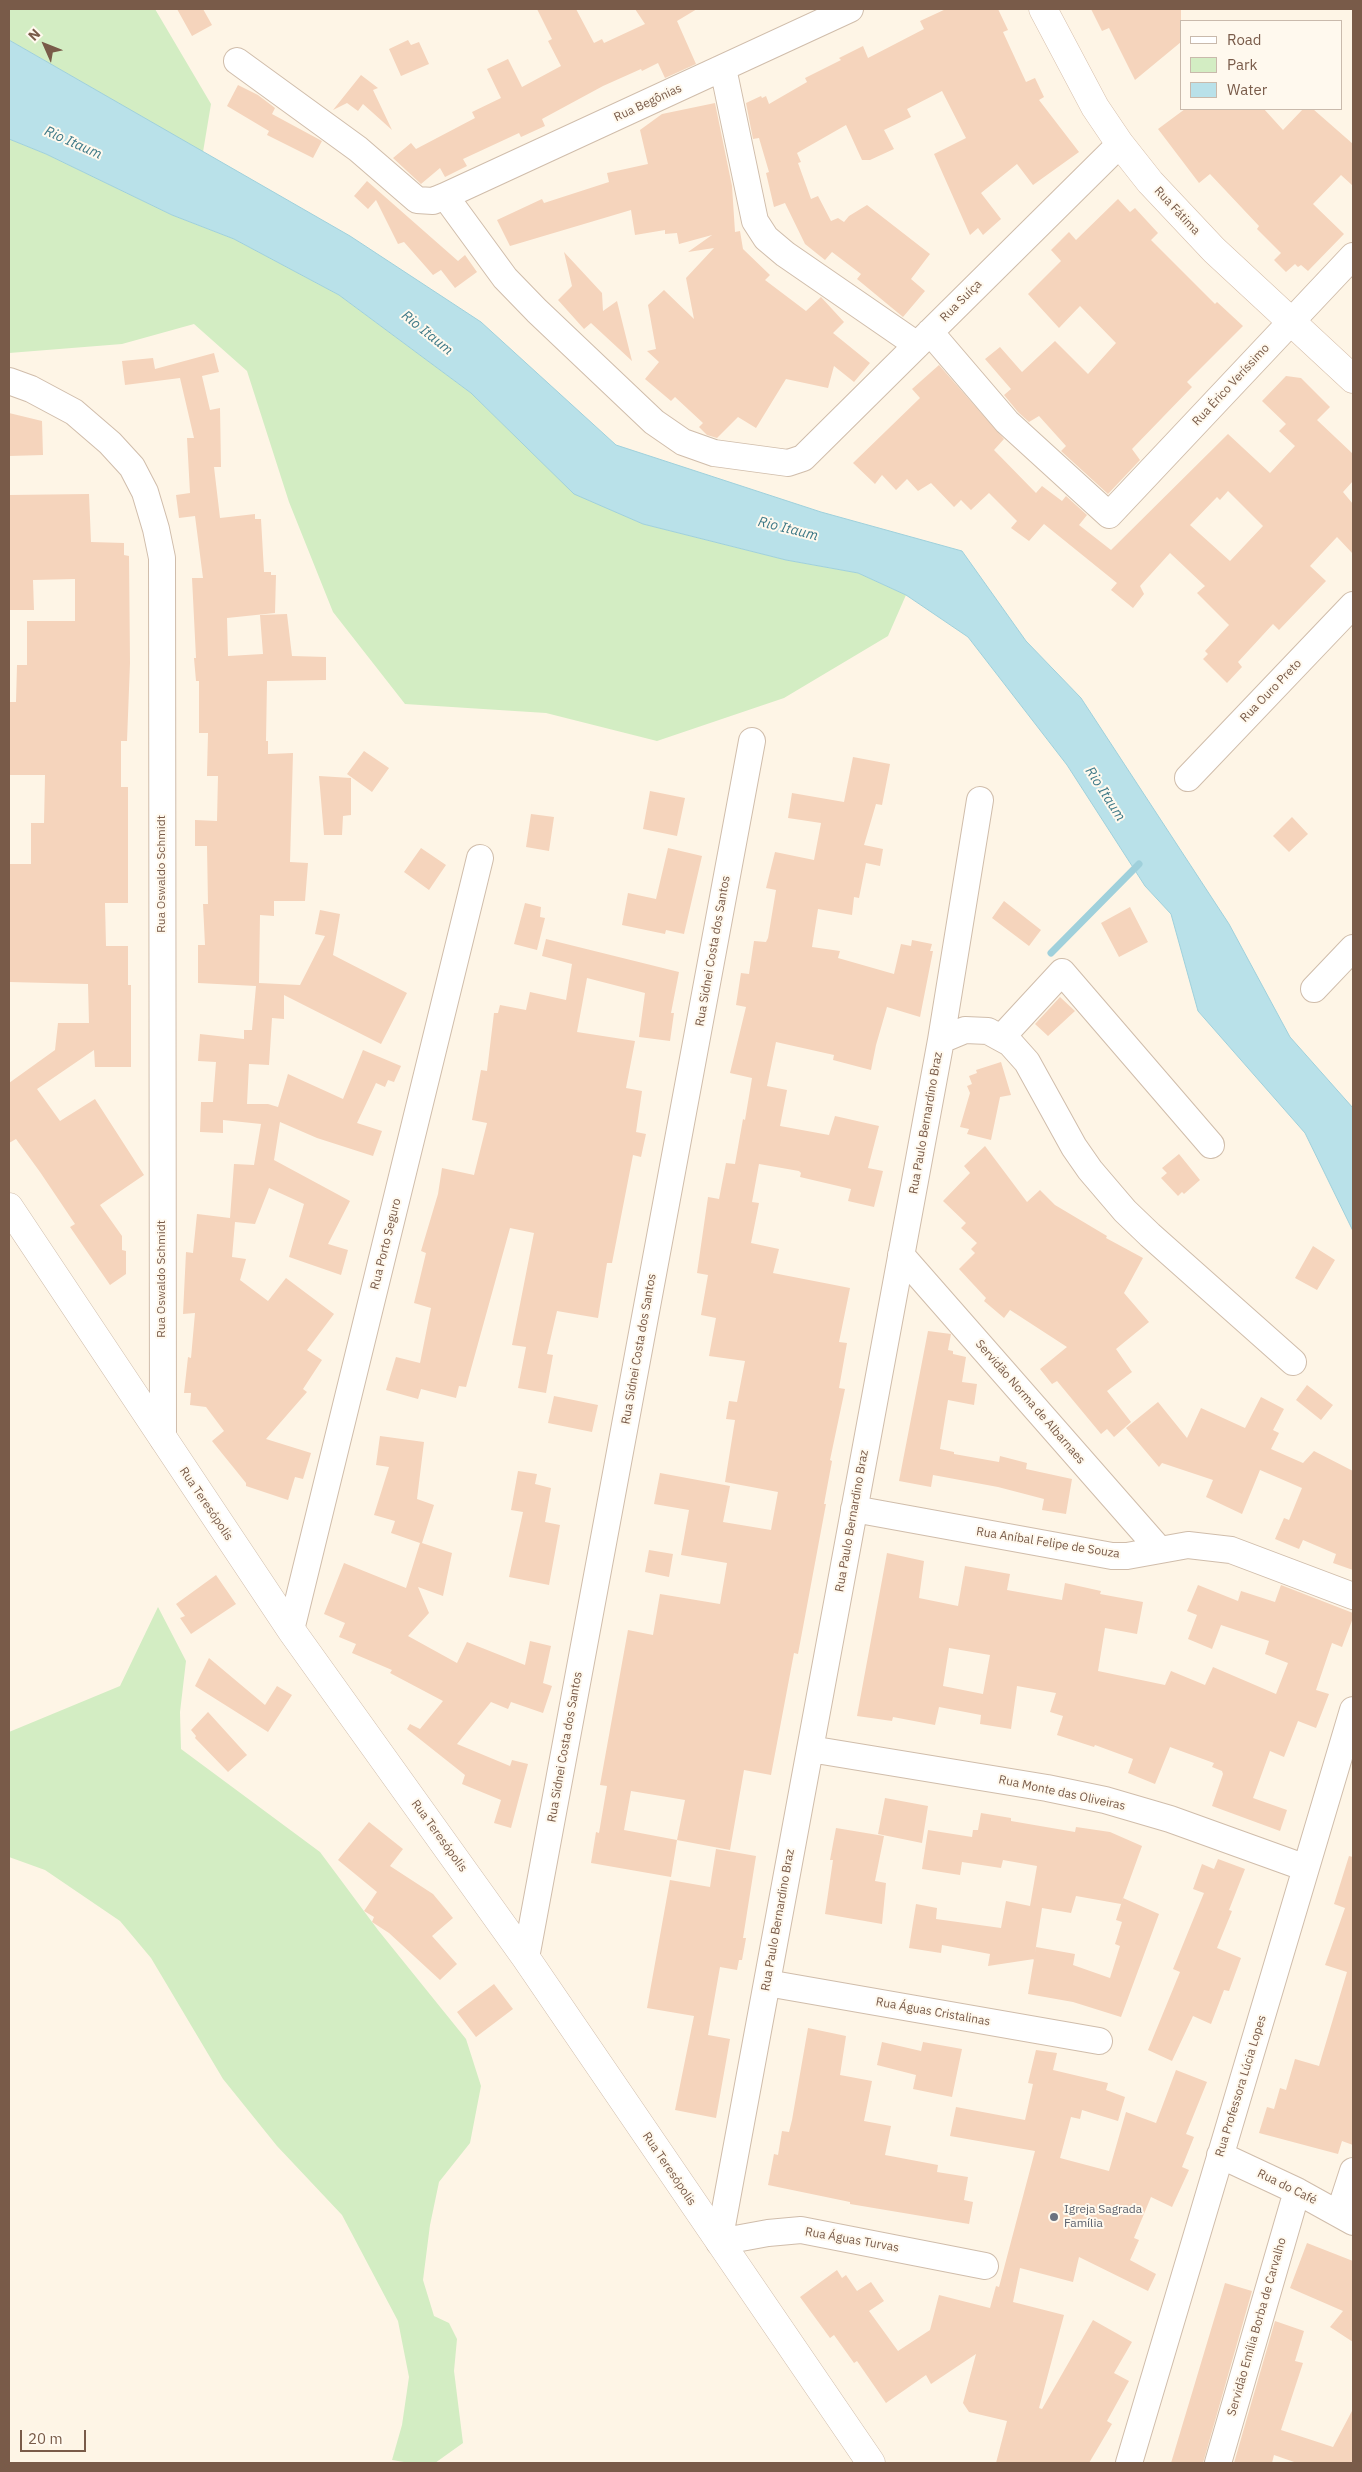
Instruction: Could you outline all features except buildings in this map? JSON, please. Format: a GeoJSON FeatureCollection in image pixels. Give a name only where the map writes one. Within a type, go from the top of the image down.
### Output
{"type":"FeatureCollection","features":[{"type":"Feature","properties":{"kind":"street","name":"Rua Begônias"},"geometry":{"type":"LineString","coordinates":[[237,61],[358,149],[417,200],[433,201],[850,9]]}},
{"type":"Feature","properties":{"kind":"street","name":"Rua Fátima"},"geometry":{"type":"LineString","coordinates":[[1043,9],[1095,107],[1120,144],[1150,182],[1214,250],[1353,379]]}},
{"type":"Feature","properties":{"kind":"street"},"geometry":{"type":"LineString","coordinates":[[723,68],[755,221],[766,238],[785,254],[924,338]]}},
{"type":"Feature","properties":{"kind":"street","name":"Rua Suíça"},"geometry":{"type":"LineString","coordinates":[[445,196],[512,284],[544,318],[654,422],[683,442],[714,453],[788,463],[803,458],[1120,144]]}},
{"type":"Feature","properties":{"kind":"street","name":"Rua Érico Veríssimo"},"geometry":{"type":"LineString","coordinates":[[924,338],[1007,422],[1109,515],[1353,256]]}},
{"type":"Feature","properties":{"kind":"street","name":"Rua Oswaldo Schmidt"},"geometry":{"type":"LineString","coordinates":[[9,381],[31,389],[74,412],[110,443],[132,467],[145,492],[156,528],[162,558],[163,1439]]}},
{"type":"Feature","properties":{"kind":"street","name":"Rua Ouro Preto"},"geometry":{"type":"LineString","coordinates":[[1188,778],[1353,605]]}},
{"type":"Feature","properties":{"kind":"street","name":"Rua Sidnei Costa dos Santos"},"geometry":{"type":"LineString","coordinates":[[526,1958],[752,741]]}},
{"type":"Feature","properties":{"kind":"street","name":"Rua Paulo Bernardino Braz"},"geometry":{"type":"LineString","coordinates":[[719,2242],[941,1040],[980,800]]}},
{"type":"Feature","properties":{"kind":"street","name":"Rua Porto Seguro"},"geometry":{"type":"LineString","coordinates":[[291,1630],[480,858]]}},
{"type":"Feature","properties":{"kind":"street"},"geometry":{"type":"LineString","coordinates":[[1314,989],[1353,948]]}},
{"type":"Feature","properties":{"kind":"street"},"geometry":{"type":"LineString","coordinates":[[1001,1038],[1062,972],[1211,1145]]}},
{"type":"Feature","properties":{"kind":"street"},"geometry":{"type":"LineString","coordinates":[[941,1040],[965,1030],[988,1031],[1010,1043],[1027,1062],[1074,1147],[1090,1170],[1125,1210],[1150,1235],[1293,1362]]}},
{"type":"Feature","properties":{"kind":"street","name":"Rua Teresópolis"},"geometry":{"type":"LineString","coordinates":[[9,1207],[291,1630],[526,1958],[871,2463]]}},
{"type":"Feature","properties":{"kind":"street","name":"Servidão Norma de Albarnaes"},"geometry":{"type":"LineString","coordinates":[[901,1255],[1159,1549]]}},
{"type":"Feature","properties":{"kind":"street","name":"Rua Aníbal Felipe de Souza"},"geometry":{"type":"LineString","coordinates":[[854,1509],[1112,1556],[1127,1556],[1188,1545],[1231,1550],[1353,1596]]}},
{"type":"Feature","properties":{"kind":"street","name":"Rua Professora Lúcia Lopes"},"geometry":{"type":"LineString","coordinates":[[1129,2463],[1353,1710]]}},
{"type":"Feature","properties":{"kind":"street","name":"Rua Monte das Oliveiras"},"geometry":{"type":"LineString","coordinates":[[810,1749],[1047,1788],[1105,1800],[1170,1818],[1306,1868]]}},
{"type":"Feature","properties":{"kind":"street","name":"Rua Águas Cristalinas"},"geometry":{"type":"LineString","coordinates":[[767,1983],[1099,2041]]}},
{"type":"Feature","properties":{"kind":"street","name":"Rua do Café"},"geometry":{"type":"LineString","coordinates":[[1220,2155],[1297,2191],[1346,2218]]}},
{"type":"Feature","properties":{"kind":"street"},"geometry":{"type":"LineString","coordinates":[[1346,2218],[1353,2171]]}},
{"type":"Feature","properties":{"kind":"street","name":"Servidão Emília Borba de Carvalho"},"geometry":{"type":"LineString","coordinates":[[1218,2463],[1297,2191]]}},
{"type":"Feature","properties":{"kind":"street","name":"Rua Águas Turvas"},"geometry":{"type":"LineString","coordinates":[[719,2242],[768,2233],[801,2230],[985,2266]]}},
{"type":"Feature","properties":{"kind":"green space"},"geometry":{"type":"Polygon","coordinates":[[[9,9],[155,9],[211,104],[203,152],[9,40],[9,9]]]}},
{"type":"Feature","properties":{"kind":"green space"},"geometry":{"type":"Polygon","coordinates":[[[9,139],[46,154],[172,215],[234,239],[339,295],[471,393],[575,494],[643,524],[786,560],[858,573],[906,595],[888,636],[784,698],[657,741],[546,713],[405,704],[333,612],[289,502],[247,371],[194,324],[122,344],[9,353],[9,139]]]}},
{"type":"Feature","properties":{"kind":"green space"},"geometry":{"type":"Polygon","coordinates":[[[158,1607],[186,1661],[180,1712],[181,1749],[320,1852],[378,1930],[466,2039],[481,2086],[470,2143],[439,2182],[430,2225],[423,2280],[434,2316],[449,2323],[457,2339],[454,2371],[463,2443],[435,2463],[410,2463],[392,2460],[402,2425],[409,2377],[398,2321],[342,2215],[277,2146],[223,2079],[151,1958],[120,1921],[45,1870],[9,1857],[9,1732],[120,1686],[158,1607]]]}},
{"type":"Feature","properties":{"kind":"water","name":"Rio Itaum"},"geometry":{"type":"Polygon","coordinates":[[[9,40],[350,236],[481,322],[616,445],[821,512],[962,551],[1026,641],[1081,698],[1229,924],[1290,1037],[1353,1108],[1353,1231],[1305,1133],[1198,1011],[1171,914],[1145,886],[1067,765],[968,637],[906,595],[858,573],[786,560],[643,524],[574,494],[471,393],[339,295],[234,239],[172,215],[46,154],[9,139],[9,40]]]}},
{"type":"Feature","properties":{"kind":"waterway"},"geometry":{"type":"LineString","coordinates":[[1051,953],[1139,864]]}},
{"type":"Feature","properties":{"kind":"place","name":"Igreja Sagrada Família"},"geometry":{"type":"Point","coordinates":[1054,2217]}}]}
